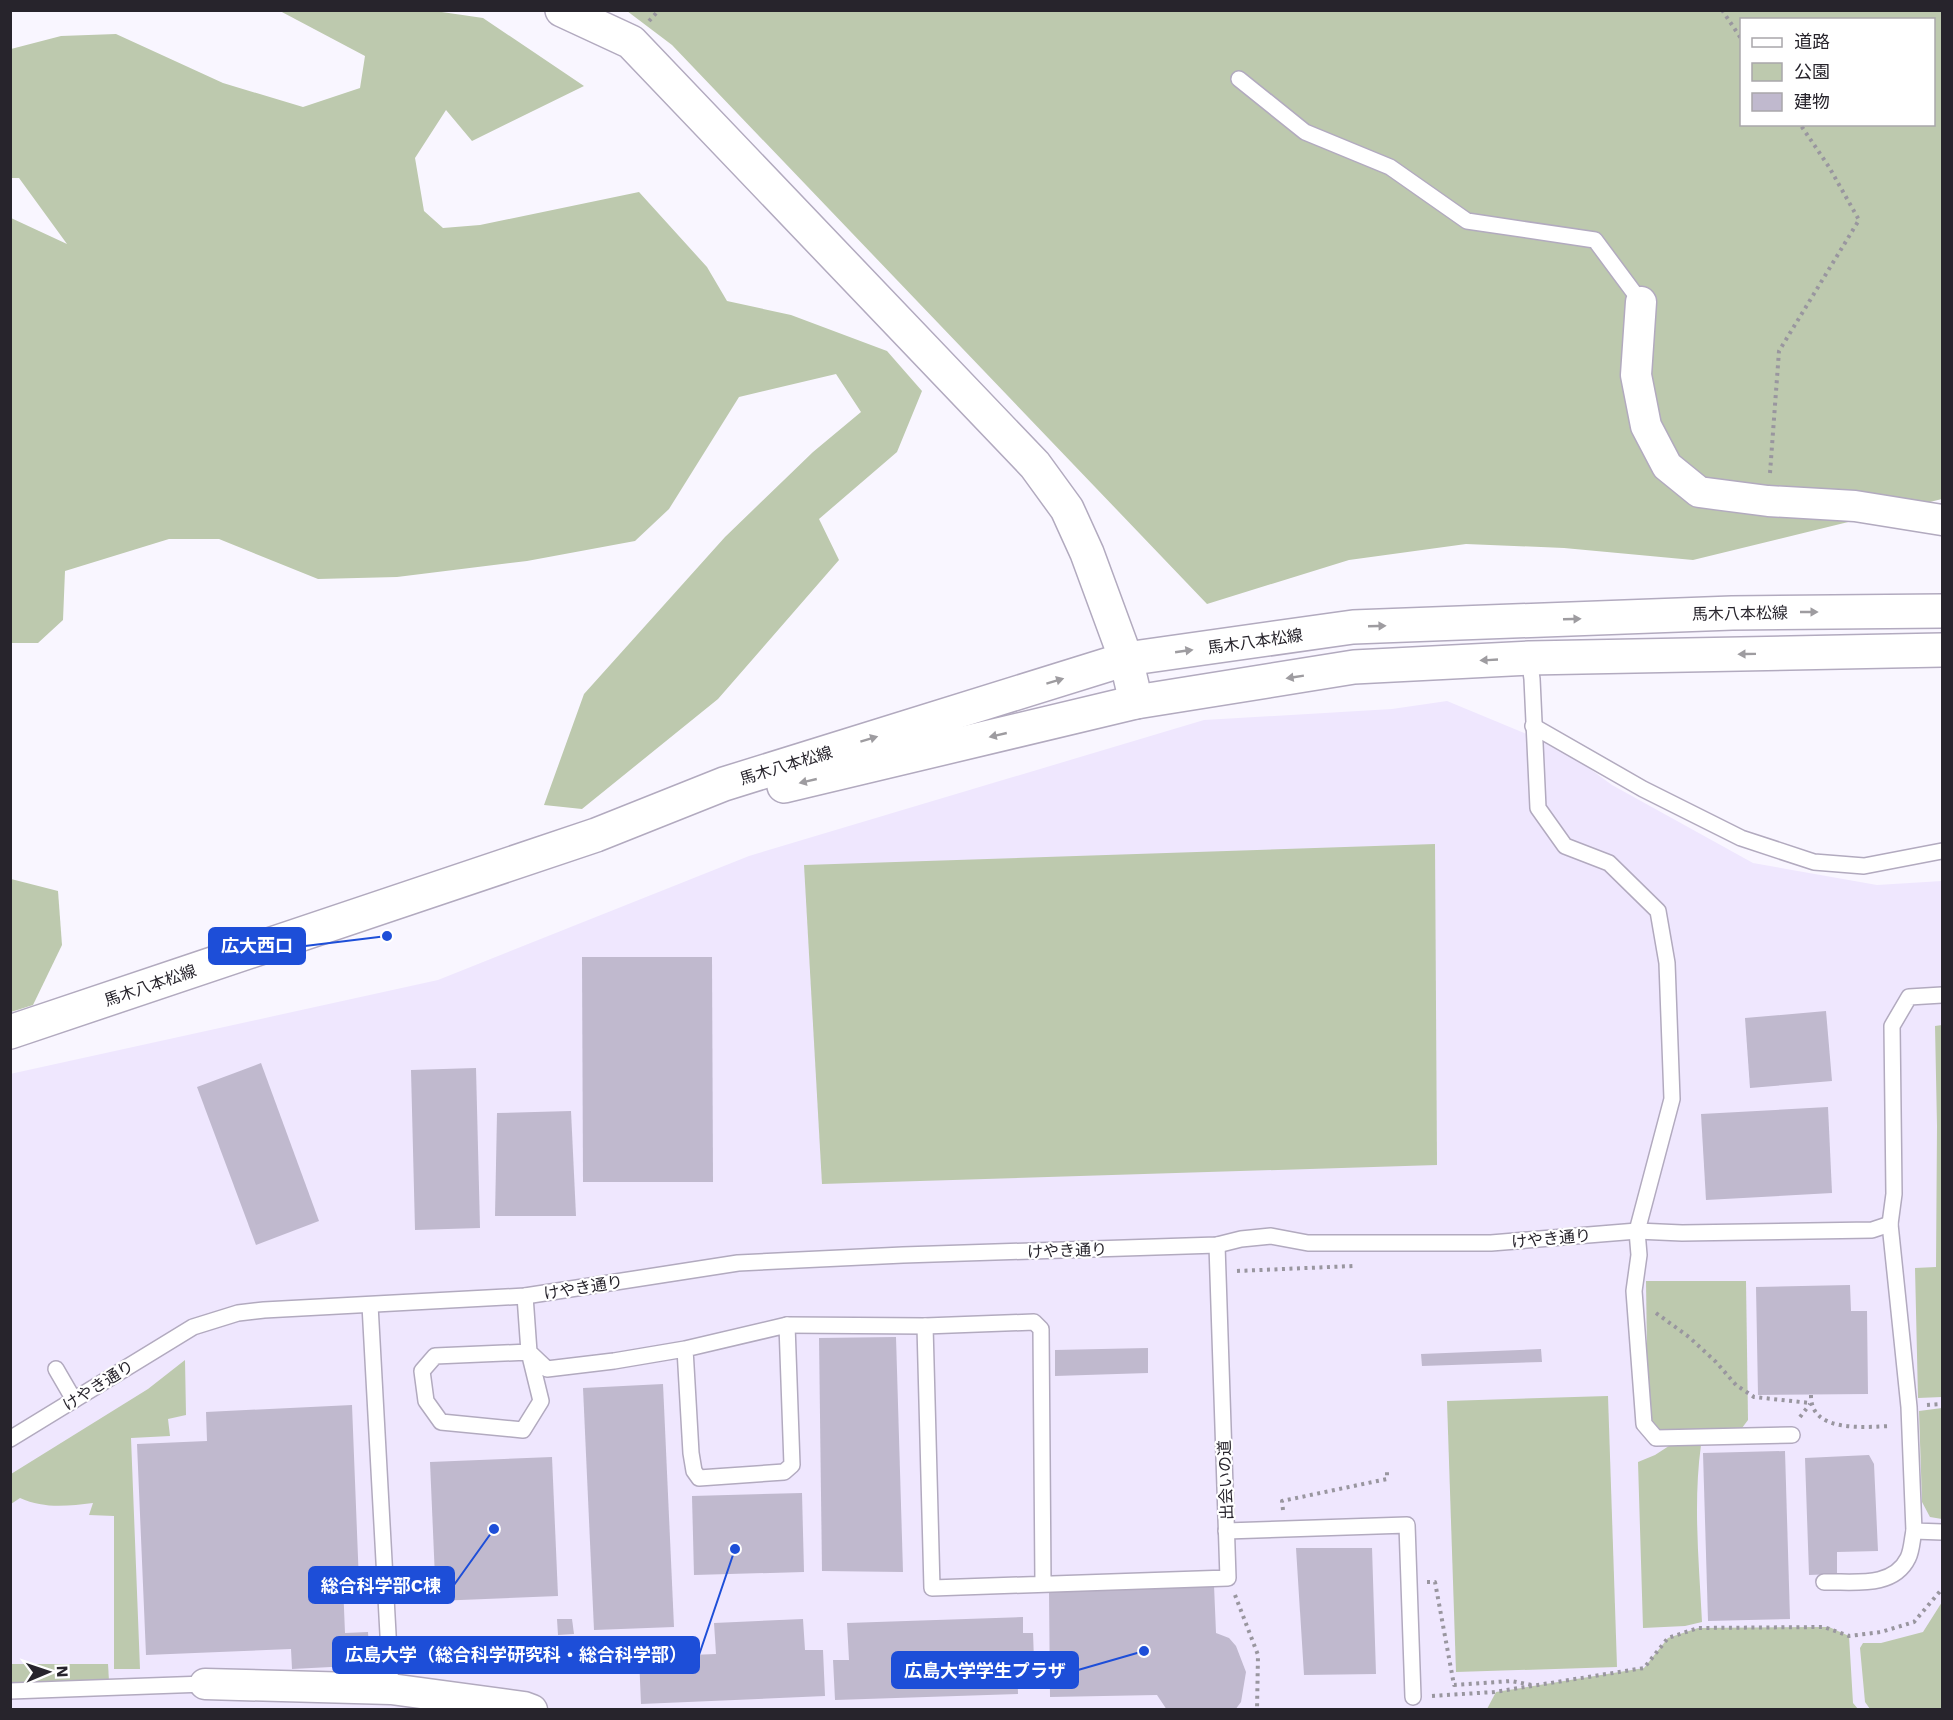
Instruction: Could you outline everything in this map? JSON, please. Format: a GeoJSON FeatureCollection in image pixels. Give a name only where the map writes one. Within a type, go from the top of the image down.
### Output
{"type":"FeatureCollection","features":[{"type":"Feature","properties":{"kind":"main road"},"geometry":{"type":"LineString","coordinates":[[562,10],[631,42],[1035,465],[1067,509],[1087,553],[1126,659],[1136,702]]}},
{"type":"Feature","properties":{"kind":"main road","name":"馬木八本松線"},"geometry":{"type":"LineString","coordinates":[[10,1032],[596,835],[724,784],[1126,659],[1353,627],[1732,613],[1942,611]]}},
{"type":"Feature","properties":{"kind":"main road","name":"馬木八本松線"},"geometry":{"type":"LineString","coordinates":[[596,835],[728,800],[1136,702],[1354,667],[1529,658],[1942,650]]}},
{"type":"Feature","properties":{"kind":"street"},"geometry":{"type":"LineString","coordinates":[[1641,302],[1636,375],[1646,426],[1667,466],[1699,492],[1768,501],[1854,506],[1942,520]]}},
{"type":"Feature","properties":{"kind":"street"},"geometry":{"type":"LineString","coordinates":[[205,1684],[391,1689],[532,1710]]}},
{"type":"Feature","properties":{"kind":"lane"},"geometry":{"type":"LineString","coordinates":[[1239,79],[1305,132],[1390,167],[1467,221],[1595,240],[1641,302]]}},
{"type":"Feature","properties":{"kind":"lane"},"geometry":{"type":"LineString","coordinates":[[1529,658],[1538,808],[1565,846],[1610,863],[1658,911],[1666,963],[1672,1099],[1637,1231],[1639,1255],[1634,1291],[1644,1424],[1656,1438],[1791,1435]]}},
{"type":"Feature","properties":{"kind":"lane"},"geometry":{"type":"LineString","coordinates":[[1533,726],[1643,789],[1741,838],[1814,862],[1864,866],[1942,851]]}},
{"type":"Feature","properties":{"kind":"lane"},"geometry":{"type":"LineString","coordinates":[[1824,1582],[1882,1581],[1895,1574],[1908,1558],[1914,1531],[1909,1423],[1890,1224],[1894,1194],[1892,1026],[1909,997],[1942,995]]}},
{"type":"Feature","properties":{"kind":"lane","name":"けやき通り"},"geometry":{"type":"LineString","coordinates":[[10,1439],[193,1327],[247,1312],[525,1296],[738,1263],[1217,1245],[1271,1236],[1308,1243],[1496,1243],[1637,1231],[1682,1233],[1872,1230],[1890,1224]]}},
{"type":"Feature","properties":{"kind":"lane","name":"出会いの道"},"geometry":{"type":"LineString","coordinates":[[1217,1245],[1228,1578]]}},
{"type":"Feature","properties":{"kind":"lane"},"geometry":{"type":"LineString","coordinates":[[525,1296],[529,1352],[541,1401],[523,1430],[441,1422],[426,1401],[422,1371],[435,1356],[529,1352],[547,1369],[685,1349],[787,1325],[925,1326],[1034,1322],[1041,1329],[1043,1583]]}},
{"type":"Feature","properties":{"kind":"lane"},"geometry":{"type":"LineString","coordinates":[[370,1305],[391,1689]]}},
{"type":"Feature","properties":{"kind":"lane"},"geometry":{"type":"LineString","coordinates":[[685,1349],[691,1453],[694,1471],[699,1478],[784,1472],[792,1465],[787,1325]]}},
{"type":"Feature","properties":{"kind":"lane"},"geometry":{"type":"LineString","coordinates":[[925,1326],[932,1588],[1228,1578]]}},
{"type":"Feature","properties":{"kind":"lane"},"geometry":{"type":"LineString","coordinates":[[56,1369],[74,1400]]}},
{"type":"Feature","properties":{"kind":"lane"},"geometry":{"type":"LineString","coordinates":[[1226,1531],[1407,1525],[1413,1697]]}},
{"type":"Feature","properties":{"kind":"lane"},"geometry":{"type":"LineString","coordinates":[[1914,1531],[1942,1532]]}},
{"type":"Feature","properties":{"kind":"lane"},"geometry":{"type":"LineString","coordinates":[[10,1691],[205,1684]]}},
{"type":"Feature","properties":{"kind":"path"},"geometry":{"type":"LineString","coordinates":[[1722,10],[1740,36]]}},
{"type":"Feature","properties":{"kind":"path"},"geometry":{"type":"LineString","coordinates":[[1768,501],[1779,351],[1859,220],[1829,167],[1801,126]]}},
{"type":"Feature","properties":{"kind":"path"},"geometry":{"type":"LineString","coordinates":[[1634,1291],[1658,1316],[1689,1337],[1716,1362],[1736,1385],[1754,1397],[1810,1403]]}},
{"type":"Feature","properties":{"kind":"path"},"geometry":{"type":"LineString","coordinates":[[1811,1395],[1810,1403],[1820,1419],[1843,1426],[1891,1426],[1909,1423]]}},
{"type":"Feature","properties":{"kind":"path"},"geometry":{"type":"LineString","coordinates":[[1294,1510],[1283,1510],[1282,1501],[1387,1479],[1387,1471]]}},
{"type":"Feature","properties":{"kind":"path"},"geometry":{"type":"LineString","coordinates":[[1228,1578],[1258,1655],[1257,1710]]}},
{"type":"Feature","properties":{"kind":"path"},"geometry":{"type":"LineString","coordinates":[[1413,1697],[1494,1692],[1644,1668],[1668,1638],[1698,1628],[1824,1627],[1849,1636],[1881,1632],[1914,1622],[1942,1589]]}},
{"type":"Feature","properties":{"kind":"path"},"geometry":{"type":"LineString","coordinates":[[1454,1684],[1511,1682],[1536,1685]]}},
{"type":"Feature","properties":{"kind":"shaded area"},"geometry":{"type":"Polygon","coordinates":[[[1447,701],[1563,749],[1612,785],[1753,863],[1877,885],[1942,881],[1942,1709],[11,1709],[10,1074],[438,980],[749,856],[1204,720],[1392,709],[1447,701]]]}},
{"type":"Feature","properties":{"kind":"green space"},"geometry":{"type":"Polygon","coordinates":[[[280,11],[435,11],[483,18],[584,86],[472,141],[446,110],[415,158],[424,211],[443,228],[480,225],[639,192],[707,267],[727,301],[791,315],[887,351],[922,391],[897,452],[819,519],[839,560],[718,699],[582,809],[544,805],[584,694],[725,537],[813,452],[861,412],[836,374],[739,397],[669,509],[635,541],[527,561],[397,577],[318,579],[219,539],[169,539],[65,571],[63,620],[38,643],[11,643],[11,218],[67,244],[19,178],[11,178],[11,49],[61,36],[116,34],[223,83],[303,107],[360,88],[365,56],[280,11]]]}},
{"type":"Feature","properties":{"kind":"green space"},"geometry":{"type":"Polygon","coordinates":[[[627,11],[1942,11],[1942,499],[1693,560],[1564,548],[1466,544],[1349,560],[1207,604],[672,45],[627,11]]]}},
{"type":"Feature","properties":{"kind":"green space"},"geometry":{"type":"Polygon","coordinates":[[[1435,844],[1437,1165],[822,1184],[804,865],[1435,844]]]}},
{"type":"Feature","properties":{"kind":"green space"},"geometry":{"type":"Polygon","coordinates":[[[11,879],[58,891],[62,945],[33,1005],[11,1012],[11,879]]]}},
{"type":"Feature","properties":{"kind":"green space"},"geometry":{"type":"Polygon","coordinates":[[[1942,1025],[1942,1397],[1918,1398],[1915,1268],[1936,1267],[1935,1026],[1942,1025]]]}},
{"type":"Feature","properties":{"kind":"green space"},"geometry":{"type":"Polygon","coordinates":[[[1646,1281],[1746,1281],[1748,1420],[1742,1428],[1658,1430],[1648,1423],[1646,1281]]]}},
{"type":"Feature","properties":{"kind":"green space"},"geometry":{"type":"Polygon","coordinates":[[[185,1360],[186,1415],[168,1419],[170,1436],[131,1438],[140,1669],[114,1669],[114,1516],[89,1515],[93,1503],[47,1505],[20,1498],[11,1504],[11,1474],[148,1389],[185,1360]]]}},
{"type":"Feature","properties":{"kind":"green space"},"geometry":{"type":"Polygon","coordinates":[[[1608,1396],[1617,1667],[1456,1672],[1447,1401],[1608,1396]]]}},
{"type":"Feature","properties":{"kind":"green space"},"geometry":{"type":"Polygon","coordinates":[[[1942,1408],[1942,1519],[1930,1517],[1922,1502],[1919,1411],[1942,1408]]]}},
{"type":"Feature","properties":{"kind":"green space"},"geometry":{"type":"Polygon","coordinates":[[[1672,1444],[1701,1445],[1697,1511],[1702,1622],[1685,1626],[1643,1628],[1638,1462],[1672,1444]]]}},
{"type":"Feature","properties":{"kind":"green space"},"geometry":{"type":"Polygon","coordinates":[[[1942,1602],[1942,1709],[1870,1709],[1865,1702],[1860,1648],[1863,1643],[1881,1643],[1923,1632],[1942,1602]]]}},
{"type":"Feature","properties":{"kind":"green space"},"geometry":{"type":"Polygon","coordinates":[[[1829,1627],[1849,1636],[1853,1703],[1858,1709],[1487,1709],[1496,1692],[1644,1668],[1668,1638],[1698,1628],[1829,1627]]]}},
{"type":"Feature","properties":{"kind":"green space"},"geometry":{"type":"Polygon","coordinates":[[[10,1664],[108,1664],[109,1681],[11,1684],[10,1664]]]}},
{"type":"Feature","properties":{"kind":"building"},"geometry":{"type":"Polygon","coordinates":[[[582,957],[712,957],[713,1182],[583,1182],[582,957]]]}},
{"type":"Feature","properties":{"kind":"building"},"geometry":{"type":"Polygon","coordinates":[[[1826,1011],[1832,1081],[1750,1088],[1745,1018],[1826,1011]]]}},
{"type":"Feature","properties":{"kind":"building"},"geometry":{"type":"Polygon","coordinates":[[[261,1063],[319,1221],[256,1245],[197,1087],[261,1063]]]}},
{"type":"Feature","properties":{"kind":"building"},"geometry":{"type":"Polygon","coordinates":[[[476,1068],[480,1228],[415,1230],[411,1070],[476,1068]]]}},
{"type":"Feature","properties":{"kind":"building"},"geometry":{"type":"Polygon","coordinates":[[[1828,1107],[1832,1193],[1706,1200],[1701,1114],[1828,1107]]]}},
{"type":"Feature","properties":{"kind":"building"},"geometry":{"type":"Polygon","coordinates":[[[571,1111],[576,1216],[495,1216],[497,1113],[571,1111]]]}},
{"type":"Feature","properties":{"kind":"building"},"geometry":{"type":"Polygon","coordinates":[[[1850,1285],[1851,1311],[1867,1311],[1868,1394],[1758,1395],[1756,1287],[1850,1285]]]}},
{"type":"Feature","properties":{"kind":"building"},"geometry":{"type":"Polygon","coordinates":[[[896,1337],[903,1572],[822,1571],[819,1338],[896,1337]]]}},
{"type":"Feature","properties":{"kind":"building"},"geometry":{"type":"Polygon","coordinates":[[[1148,1348],[1148,1373],[1055,1376],[1055,1350],[1148,1348]]]}},
{"type":"Feature","properties":{"kind":"building"},"geometry":{"type":"Polygon","coordinates":[[[1541,1349],[1542,1362],[1422,1366],[1421,1354],[1541,1349]]]}},
{"type":"Feature","properties":{"kind":"building"},"geometry":{"type":"Polygon","coordinates":[[[663,1384],[674,1627],[594,1630],[583,1388],[663,1384]]]}},
{"type":"Feature","properties":{"kind":"building"},"geometry":{"type":"Polygon","coordinates":[[[352,1405],[359,1583],[343,1584],[345,1633],[368,1632],[370,1665],[292,1669],[291,1649],[146,1655],[137,1444],[207,1441],[206,1412],[352,1405]]]}},
{"type":"Feature","properties":{"kind":"building"},"geometry":{"type":"Polygon","coordinates":[[[1785,1451],[1790,1619],[1708,1621],[1703,1453],[1785,1451]]]}},
{"type":"Feature","properties":{"kind":"building"},"geometry":{"type":"Polygon","coordinates":[[[1869,1455],[1874,1464],[1878,1551],[1837,1552],[1837,1574],[1809,1575],[1805,1458],[1869,1455]]]}},
{"type":"Feature","properties":{"kind":"building"},"geometry":{"type":"Polygon","coordinates":[[[552,1457],[558,1596],[436,1601],[430,1462],[552,1457]]]}},
{"type":"Feature","properties":{"kind":"building"},"geometry":{"type":"Polygon","coordinates":[[[802,1493],[804,1572],[694,1575],[692,1496],[802,1493]]]}},
{"type":"Feature","properties":{"kind":"building"},"geometry":{"type":"Polygon","coordinates":[[[1296,1548],[1372,1548],[1376,1674],[1304,1675],[1296,1548]]]}},
{"type":"Feature","properties":{"kind":"building"},"geometry":{"type":"Polygon","coordinates":[[[1214,1585],[1216,1633],[1229,1638],[1236,1646],[1246,1672],[1241,1702],[1235,1710],[1167,1710],[1157,1695],[1050,1697],[1049,1592],[1214,1585]]]}},
{"type":"Feature","properties":{"kind":"building"},"geometry":{"type":"Polygon","coordinates":[[[1023,1617],[1023,1633],[1033,1633],[1034,1660],[1017,1660],[1018,1694],[835,1700],[833,1660],[849,1660],[847,1623],[1023,1617]]]}},
{"type":"Feature","properties":{"kind":"building"},"geometry":{"type":"Polygon","coordinates":[[[557,1619],[572,1619],[574,1634],[558,1635],[557,1619]]]}},
{"type":"Feature","properties":{"kind":"building"},"geometry":{"type":"Polygon","coordinates":[[[803,1619],[805,1650],[823,1650],[825,1696],[641,1704],[639,1657],[716,1654],[714,1623],[803,1619]]]}},
{"type":"Feature","properties":{"kind":"place","name":"広大西口"},"geometry":{"type":"Point","coordinates":[387,936]}},
{"type":"Feature","properties":{"kind":"place","name":"総合科学部C棟"},"geometry":{"type":"Point","coordinates":[494,1529]}},
{"type":"Feature","properties":{"kind":"place","name":"広島大学（総合科学研究科・総合科学部）"},"geometry":{"type":"Point","coordinates":[735,1549]}},
{"type":"Feature","properties":{"kind":"place","name":"広島大学学生プラザ"},"geometry":{"type":"Point","coordinates":[1144,1651]}}]}
